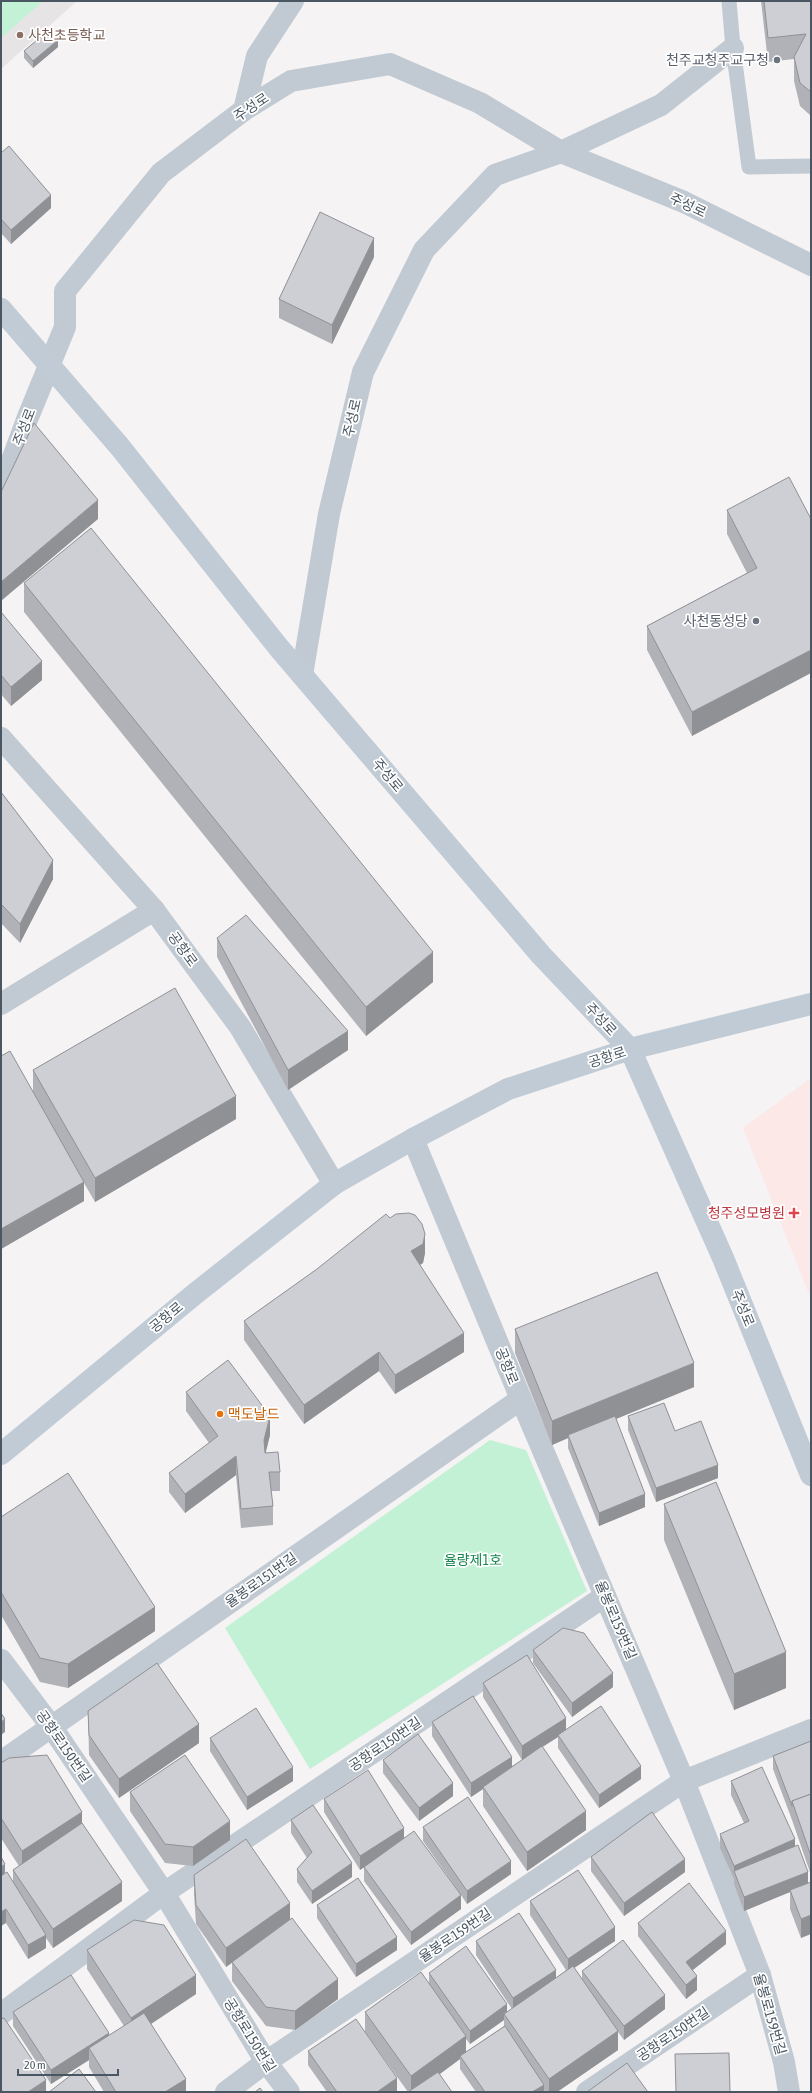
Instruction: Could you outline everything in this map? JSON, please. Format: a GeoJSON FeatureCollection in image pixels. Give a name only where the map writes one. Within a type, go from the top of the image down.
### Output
{"type":"FeatureCollection","features":[{"type":"Feature","properties":{"kind":"street"},"geometry":{"type":"LineString","coordinates":[[244,110],[257,56],[294,1]]}},
{"type":"Feature","properties":{"kind":"street","name":"주성로"},"geometry":{"type":"LineString","coordinates":[[302,675],[329,514],[363,372],[424,250],[495,175],[561,152],[661,105],[733,48]]}},
{"type":"Feature","properties":{"kind":"street","name":"주성로"},"geometry":{"type":"LineString","coordinates":[[1,490],[28,417],[66,327],[65,291],[161,173],[244,110],[291,81],[390,64],[480,103],[561,152],[684,202],[811,265]]}},
{"type":"Feature","properties":{"kind":"street","name":"주성로"},"geometry":{"type":"LineString","coordinates":[[1,309],[120,447],[302,675],[537,950],[630,1049],[723,1258],[811,1475]]}},
{"type":"Feature","properties":{"kind":"street","name":"공항로"},"geometry":{"type":"LineString","coordinates":[[1,738],[154,910],[240,1027],[334,1184]]}},
{"type":"Feature","properties":{"kind":"street"},"geometry":{"type":"LineString","coordinates":[[1,1004],[154,910]]}},
{"type":"Feature","properties":{"kind":"street","name":"공항로"},"geometry":{"type":"LineString","coordinates":[[1,1454],[196,1293],[334,1184],[413,1139],[508,1089],[630,1049],[811,1004]]}},
{"type":"Feature","properties":{"kind":"street","name":"공항로"},"geometry":{"type":"LineString","coordinates":[[413,1139],[546,1459]]}},
{"type":"Feature","properties":{"kind":"street","name":"율봉로151번길"},"geometry":{"type":"LineString","coordinates":[[1,1762],[521,1399]]}},
{"type":"Feature","properties":{"kind":"street","name":"율봉로159번길"},"geometry":{"type":"LineString","coordinates":[[546,1459],[684,1781],[760,1975],[784,2062],[789,2092]]}},
{"type":"Feature","properties":{"kind":"street","name":"공항로150번길"},"geometry":{"type":"LineString","coordinates":[[1,2014],[164,1893],[606,1596]]}},
{"type":"Feature","properties":{"kind":"street","name":"공항로150번길"},"geometry":{"type":"LineString","coordinates":[[1,1660],[51,1726],[164,1893],[266,2062],[289,2092]]}},
{"type":"Feature","properties":{"kind":"street","name":"율봉로159번길"},"geometry":{"type":"LineString","coordinates":[[226,2092],[266,2062],[684,1781],[811,1730]]}},
{"type":"Feature","properties":{"kind":"street","name":"공항로150번길"},"geometry":{"type":"LineString","coordinates":[[587,2092],[760,1975]]}},
{"type":"Feature","properties":{"kind":"lane"},"geometry":{"type":"LineString","coordinates":[[729,1],[733,48],[749,167],[811,166]]}},
{"type":"Feature","properties":{"kind":"shaded area","name":"사천초등학교"},"geometry":{"type":"Polygon","coordinates":[[[1,1],[77,1],[1,69],[1,1]]]}},
{"type":"Feature","properties":{"kind":"shaded area","name":"청주성모병원"},"geometry":{"type":"Polygon","coordinates":[[[811,1078],[811,1299],[743,1128],[811,1078]]]}},
{"type":"Feature","properties":{"kind":"green space"},"geometry":{"type":"Polygon","coordinates":[[[1,1],[43,1],[1,38],[1,1]]]}},
{"type":"Feature","properties":{"kind":"green space","name":"율량제1호"},"geometry":{"type":"Polygon","coordinates":[[[490,1440],[526,1450],[587,1591],[310,1769],[225,1628],[490,1440]]]}},
{"type":"Feature","properties":{"kind":"building","name":"천주교청주교구청"},"geometry":{"type":"Polygon","coordinates":[[[764,1],[811,1],[811,92],[800,83],[794,57],[806,34],[768,38],[764,1]]]}},
{"type":"Feature","properties":{"kind":"building"},"geometry":{"type":"Polygon","coordinates":[[[50,29],[58,40],[33,61],[24,51],[50,29]]]}},
{"type":"Feature","properties":{"kind":"building"},"geometry":{"type":"Polygon","coordinates":[[[9,146],[51,195],[11,230],[1,219],[1,153],[9,146]]]}},
{"type":"Feature","properties":{"kind":"building"},"geometry":{"type":"Polygon","coordinates":[[[320,212],[374,238],[332,325],[279,299],[320,212]]]}},
{"type":"Feature","properties":{"kind":"building"},"geometry":{"type":"Polygon","coordinates":[[[34,423],[98,500],[1,582],[1,492],[34,423]]]}},
{"type":"Feature","properties":{"kind":"building","name":"사천동성당"},"geometry":{"type":"Polygon","coordinates":[[[789,477],[811,519],[811,650],[692,712],[647,626],[757,568],[727,510],[789,477]]]}},
{"type":"Feature","properties":{"kind":"building"},"geometry":{"type":"Polygon","coordinates":[[[91,528],[433,952],[366,1007],[24,583],[91,528]]]}},
{"type":"Feature","properties":{"kind":"building"},"geometry":{"type":"Polygon","coordinates":[[[1,612],[42,661],[11,687],[1,675],[1,612]]]}},
{"type":"Feature","properties":{"kind":"building"},"geometry":{"type":"Polygon","coordinates":[[[1,792],[53,860],[20,924],[1,904],[1,792]]]}},
{"type":"Feature","properties":{"kind":"building"},"geometry":{"type":"Polygon","coordinates":[[[246,915],[348,1031],[288,1070],[217,938],[246,915]]]}},
{"type":"Feature","properties":{"kind":"building"},"geometry":{"type":"Polygon","coordinates":[[[175,988],[236,1096],[95,1178],[33,1070],[175,988]]]}},
{"type":"Feature","properties":{"kind":"building"},"geometry":{"type":"Polygon","coordinates":[[[10,1051],[84,1182],[1,1229],[1,1056],[10,1051]]]}},
{"type":"Feature","properties":{"kind":"building"},"geometry":{"type":"Polygon","coordinates":[[[409,1213],[415,1215],[422,1224],[425,1234],[423,1244],[411,1251],[464,1333],[395,1375],[379,1352],[304,1405],[244,1321],[317,1269],[386,1214],[390,1218],[396,1214],[409,1213]]]}},
{"type":"Feature","properties":{"kind":"building"},"geometry":{"type":"Polygon","coordinates":[[[657,1272],[694,1363],[552,1421],[515,1329],[657,1272]]]}},
{"type":"Feature","properties":{"kind":"building"},"geometry":{"type":"Polygon","coordinates":[[[228,1360],[270,1416],[264,1440],[265,1453],[278,1452],[280,1472],[269,1472],[273,1506],[241,1509],[236,1456],[185,1494],[169,1473],[218,1436],[186,1392],[228,1360]]]}},
{"type":"Feature","properties":{"kind":"building"},"geometry":{"type":"Polygon","coordinates":[[[664,1403],[675,1431],[701,1421],[718,1465],[656,1488],[628,1416],[664,1403]]]}},
{"type":"Feature","properties":{"kind":"building"},"geometry":{"type":"Polygon","coordinates":[[[615,1416],[645,1494],[599,1513],[568,1435],[615,1416]]]}},
{"type":"Feature","properties":{"kind":"building"},"geometry":{"type":"Polygon","coordinates":[[[68,1473],[155,1607],[68,1664],[40,1658],[1,1592],[1,1517],[68,1473]]]}},
{"type":"Feature","properties":{"kind":"building"},"geometry":{"type":"Polygon","coordinates":[[[716,1482],[786,1652],[734,1674],[664,1504],[716,1482]]]}},
{"type":"Feature","properties":{"kind":"building"},"geometry":{"type":"Polygon","coordinates":[[[563,1628],[584,1633],[613,1673],[572,1703],[533,1650],[563,1628]]]}},
{"type":"Feature","properties":{"kind":"building"},"geometry":{"type":"Polygon","coordinates":[[[527,1655],[566,1718],[522,1746],[483,1683],[527,1655]]]}},
{"type":"Feature","properties":{"kind":"building"},"geometry":{"type":"Polygon","coordinates":[[[157,1663],[199,1724],[119,1779],[89,1735],[88,1711],[157,1663]]]}},
{"type":"Feature","properties":{"kind":"building"},"geometry":{"type":"Polygon","coordinates":[[[473,1696],[512,1757],[471,1783],[432,1722],[473,1696]]]}},
{"type":"Feature","properties":{"kind":"building"},"geometry":{"type":"Polygon","coordinates":[[[601,1706],[641,1766],[599,1795],[558,1735],[601,1706]]]}},
{"type":"Feature","properties":{"kind":"building"},"geometry":{"type":"Polygon","coordinates":[[[256,1708],[293,1767],[247,1797],[210,1738],[256,1708]]]}},
{"type":"Feature","properties":{"kind":"building"},"geometry":{"type":"Polygon","coordinates":[[[1,1713],[5,1719],[1,1722],[1,1713]]]}},
{"type":"Feature","properties":{"kind":"building"},"geometry":{"type":"Polygon","coordinates":[[[418,1734],[453,1783],[419,1808],[383,1760],[418,1734]]]}},
{"type":"Feature","properties":{"kind":"building"},"geometry":{"type":"Polygon","coordinates":[[[811,1741],[811,1794],[792,1801],[792,1806],[773,1756],[811,1741]]]}},
{"type":"Feature","properties":{"kind":"building"},"geometry":{"type":"Polygon","coordinates":[[[542,1746],[586,1811],[527,1852],[483,1787],[542,1746]]]}},
{"type":"Feature","properties":{"kind":"building"},"geometry":{"type":"Polygon","coordinates":[[[47,1755],[82,1812],[22,1851],[1,1818],[1,1763],[9,1758],[47,1755]]]}},
{"type":"Feature","properties":{"kind":"building"},"geometry":{"type":"Polygon","coordinates":[[[185,1755],[230,1821],[193,1847],[165,1844],[130,1792],[185,1755]]]}},
{"type":"Feature","properties":{"kind":"building"},"geometry":{"type":"Polygon","coordinates":[[[762,1767],[795,1839],[734,1866],[720,1834],[749,1821],[731,1781],[762,1767]]]}},
{"type":"Feature","properties":{"kind":"building"},"geometry":{"type":"Polygon","coordinates":[[[368,1770],[404,1828],[360,1856],[324,1799],[368,1770]]]}},
{"type":"Feature","properties":{"kind":"building"},"geometry":{"type":"Polygon","coordinates":[[[811,1794],[811,1856],[792,1801],[811,1794]]]}},
{"type":"Feature","properties":{"kind":"building"},"geometry":{"type":"Polygon","coordinates":[[[468,1797],[511,1861],[467,1891],[423,1827],[468,1797]]]}},
{"type":"Feature","properties":{"kind":"building"},"geometry":{"type":"Polygon","coordinates":[[[313,1805],[352,1863],[312,1891],[297,1869],[312,1852],[291,1820],[313,1805]]]}},
{"type":"Feature","properties":{"kind":"building"},"geometry":{"type":"Polygon","coordinates":[[[652,1812],[685,1859],[624,1903],[591,1857],[652,1812]]]}},
{"type":"Feature","properties":{"kind":"building"},"geometry":{"type":"Polygon","coordinates":[[[82,1823],[122,1882],[53,1929],[13,1870],[82,1823]]]}},
{"type":"Feature","properties":{"kind":"building"},"geometry":{"type":"Polygon","coordinates":[[[414,1831],[461,1895],[411,1932],[364,1867],[414,1831]]]}},
{"type":"Feature","properties":{"kind":"building"},"geometry":{"type":"Polygon","coordinates":[[[246,1839],[290,1903],[226,1948],[196,1905],[194,1875],[246,1839]]]}},
{"type":"Feature","properties":{"kind":"building"},"geometry":{"type":"Polygon","coordinates":[[[798,1845],[808,1872],[744,1897],[734,1871],[798,1845]]]}},
{"type":"Feature","properties":{"kind":"building"},"geometry":{"type":"Polygon","coordinates":[[[1,1857],[5,1864],[1,1867],[1,1857]]]}},
{"type":"Feature","properties":{"kind":"building"},"geometry":{"type":"Polygon","coordinates":[[[578,1870],[615,1927],[568,1959],[530,1901],[578,1870]]]}},
{"type":"Feature","properties":{"kind":"building"},"geometry":{"type":"Polygon","coordinates":[[[7,1872],[46,1935],[28,1945],[6,1909],[1,1912],[1,1876],[7,1872]]]}},
{"type":"Feature","properties":{"kind":"building"},"geometry":{"type":"Polygon","coordinates":[[[358,1878],[397,1937],[356,1964],[317,1905],[358,1878]]]}},
{"type":"Feature","properties":{"kind":"building"},"geometry":{"type":"Polygon","coordinates":[[[811,1882],[811,1915],[801,1919],[790,1890],[811,1882]]]}},
{"type":"Feature","properties":{"kind":"building"},"geometry":{"type":"Polygon","coordinates":[[[689,1883],[726,1931],[686,1962],[697,1976],[686,1985],[638,1923],[689,1883]]]}},
{"type":"Feature","properties":{"kind":"building"},"geometry":{"type":"Polygon","coordinates":[[[519,1913],[556,1970],[513,1998],[476,1941],[519,1913]]]}},
{"type":"Feature","properties":{"kind":"building"},"geometry":{"type":"Polygon","coordinates":[[[292,1918],[338,1979],[295,2011],[266,2007],[232,1962],[292,1918]]]}},
{"type":"Feature","properties":{"kind":"building"},"geometry":{"type":"Polygon","coordinates":[[[134,1920],[164,1925],[196,1975],[131,2018],[87,1950],[134,1920]]]}},
{"type":"Feature","properties":{"kind":"building"},"geometry":{"type":"Polygon","coordinates":[[[623,1940],[665,1995],[624,2026],[582,1971],[623,1940]]]}},
{"type":"Feature","properties":{"kind":"building"},"geometry":{"type":"Polygon","coordinates":[[[466,1946],[507,2004],[470,2031],[429,1973],[466,1946]]]}},
{"type":"Feature","properties":{"kind":"building"},"geometry":{"type":"Polygon","coordinates":[[[573,1966],[618,2031],[549,2079],[504,2014],[573,1966]]]}},
{"type":"Feature","properties":{"kind":"building"},"geometry":{"type":"Polygon","coordinates":[[[421,1972],[466,2036],[411,2076],[365,2012],[421,1972]]]}},
{"type":"Feature","properties":{"kind":"building"},"geometry":{"type":"Polygon","coordinates":[[[71,1975],[109,2033],[51,2070],[13,2012],[71,1975]]]}},
{"type":"Feature","properties":{"kind":"building"},"geometry":{"type":"Polygon","coordinates":[[[144,2013],[186,2079],[165,2092],[116,2092],[89,2048],[144,2013]]]}},
{"type":"Feature","properties":{"kind":"building"},"geometry":{"type":"Polygon","coordinates":[[[4,2018],[46,2080],[28,2092],[3,2092],[1,2089],[1,2019],[4,2018]]]}},
{"type":"Feature","properties":{"kind":"building"},"geometry":{"type":"Polygon","coordinates":[[[356,2019],[397,2078],[377,2092],[337,2092],[308,2051],[356,2019]]]}},
{"type":"Feature","properties":{"kind":"building"},"geometry":{"type":"Polygon","coordinates":[[[505,2026],[544,2085],[532,2092],[485,2092],[460,2056],[505,2026]]]}},
{"type":"Feature","properties":{"kind":"building"},"geometry":{"type":"Polygon","coordinates":[[[729,2053],[730,2092],[676,2092],[675,2054],[729,2053]]]}},
{"type":"Feature","properties":{"kind":"building"},"geometry":{"type":"Polygon","coordinates":[[[627,2063],[648,2092],[587,2092],[627,2063]]]}},
{"type":"Feature","properties":{"kind":"building"},"geometry":{"type":"Polygon","coordinates":[[[79,2069],[96,2092],[49,2092],[79,2069]]]}},
{"type":"Feature","properties":{"kind":"building"},"geometry":{"type":"Polygon","coordinates":[[[438,2072],[452,2092],[408,2092],[438,2072]]]}},
{"type":"Feature","properties":{"kind":"building"},"geometry":{"type":"Polygon","coordinates":[[[260,2088],[263,2092],[255,2092],[260,2088]]]}},
{"type":"Feature","properties":{"kind":"place","name":"사천초등학교"},"geometry":{"type":"Point","coordinates":[20,35]}},
{"type":"Feature","properties":{"kind":"place","name":"천주교청주교구청"},"geometry":{"type":"Point","coordinates":[777,60]}},
{"type":"Feature","properties":{"kind":"place","name":"사천동성당"},"geometry":{"type":"Point","coordinates":[756,621]}},
{"type":"Feature","properties":{"kind":"place","name":"청주성모병원"},"geometry":{"type":"Point","coordinates":[794,1213]}},
{"type":"Feature","properties":{"kind":"place","name":"맥도날드"},"geometry":{"type":"Point","coordinates":[220,1414]}}]}
